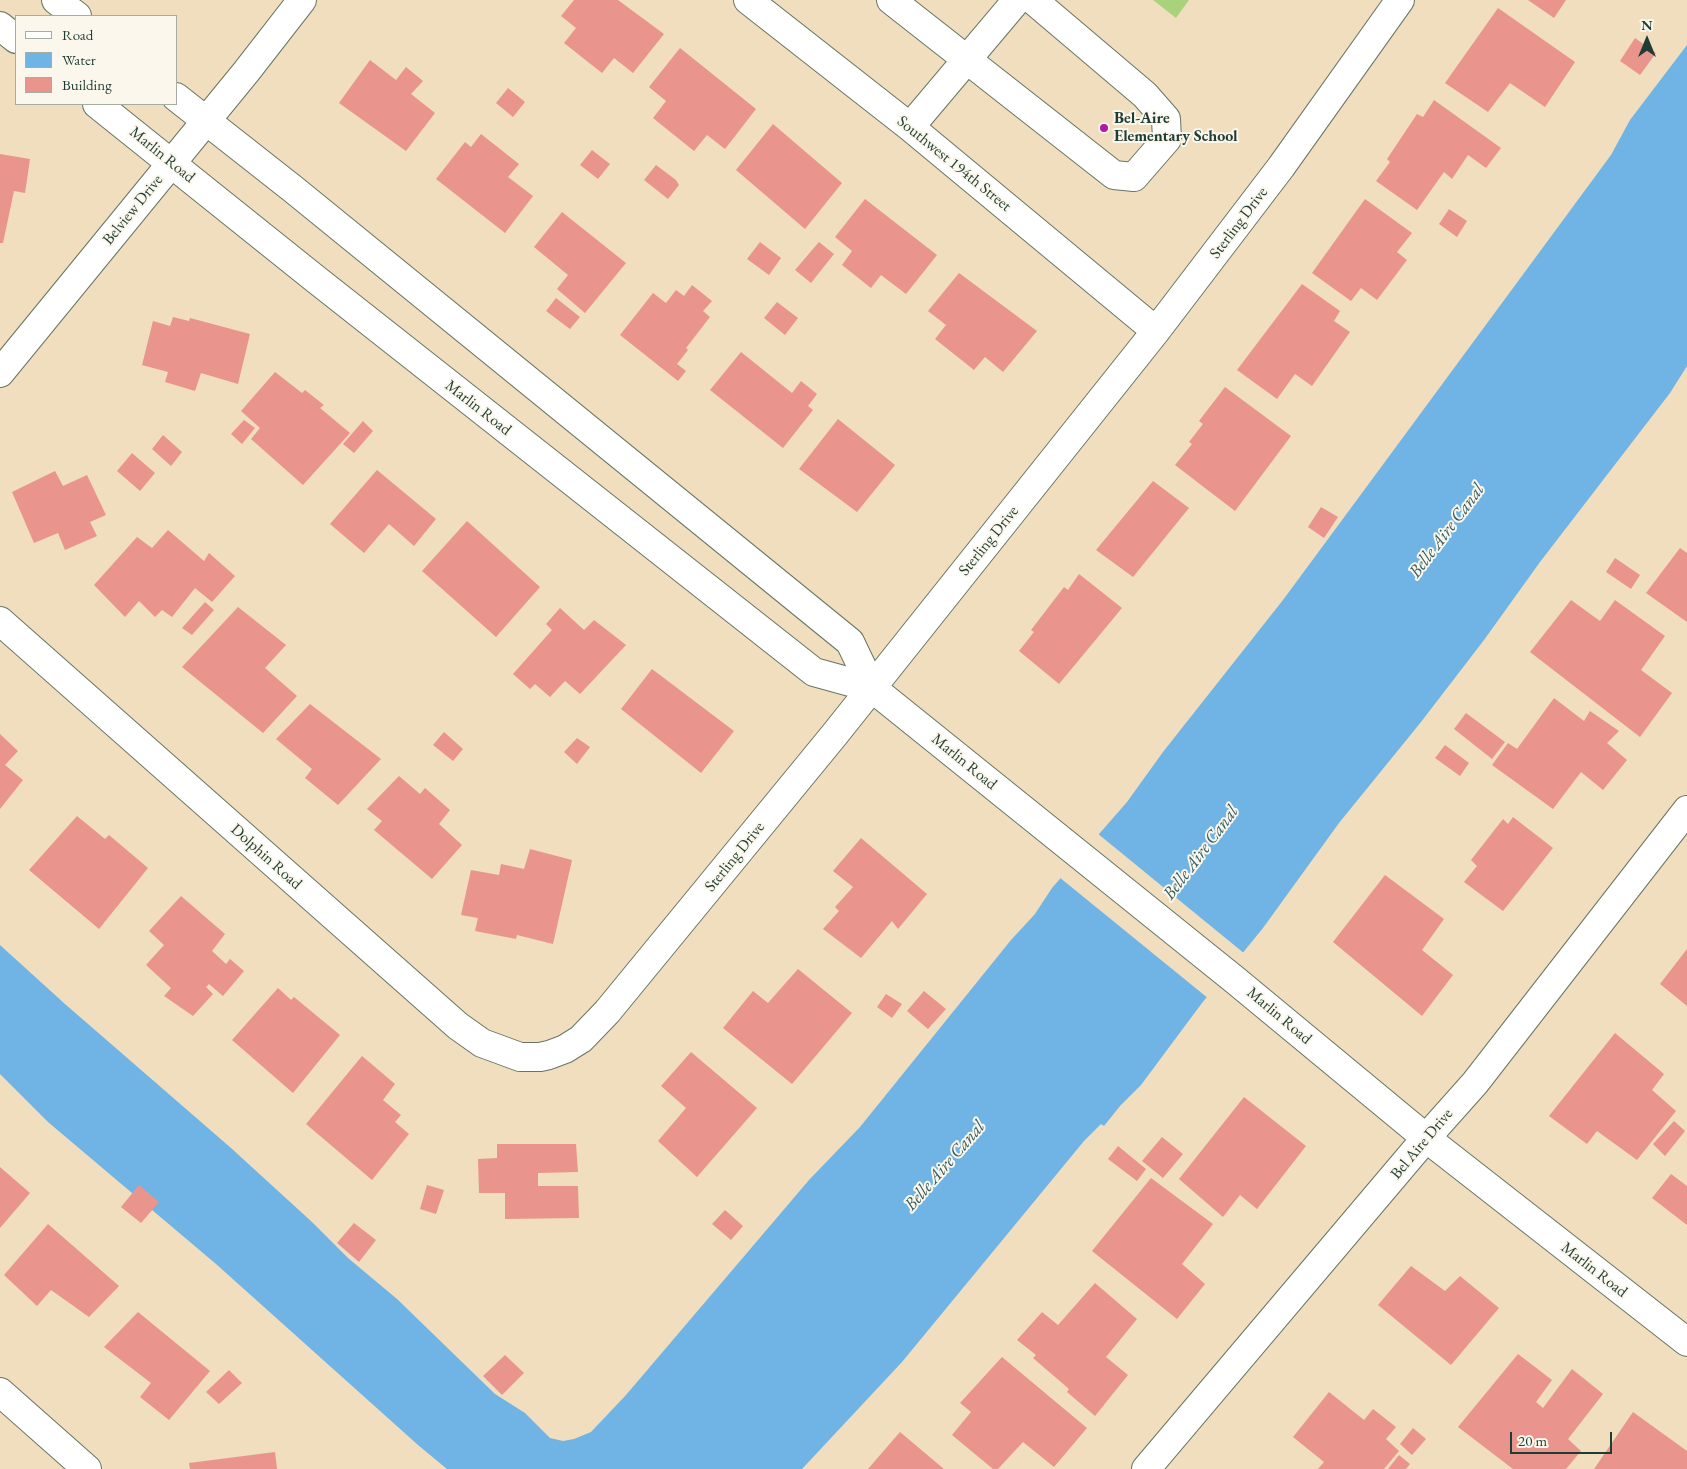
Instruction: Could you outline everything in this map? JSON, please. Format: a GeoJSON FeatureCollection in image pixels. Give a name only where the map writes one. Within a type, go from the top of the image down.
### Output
{"type":"FeatureCollection","features":[{"type":"Feature","properties":{"kind":"street"},"geometry":{"type":"LineString","coordinates":[[56,0],[75,15]]}},
{"type":"Feature","properties":{"kind":"street","name":"Belview Drive"},"geometry":{"type":"LineString","coordinates":[[0,373],[207,120],[302,0]]}},
{"type":"Feature","properties":{"kind":"street","name":"Southwest 194th Street"},"geometry":{"type":"LineString","coordinates":[[748,0],[910,127],[1156,331]]}},
{"type":"Feature","properties":{"kind":"street"},"geometry":{"type":"LineString","coordinates":[[891,0],[1114,175],[1134,177],[1167,139],[1166,119],[1145,95],[1033,0]]}},
{"type":"Feature","properties":{"kind":"street"},"geometry":{"type":"LineString","coordinates":[[910,127],[969,60],[1018,0]]}},
{"type":"Feature","properties":{"kind":"street","name":"Sterling Drive"},"geometry":{"type":"LineString","coordinates":[[549,1055],[574,1044],[595,1026],[872,688],[1156,331],[1281,167],[1400,0]]}},
{"type":"Feature","properties":{"kind":"street"},"geometry":{"type":"LineString","coordinates":[[0,26],[15,38]]}},
{"type":"Feature","properties":{"kind":"street","name":"Marlin Road"},"geometry":{"type":"LineString","coordinates":[[178,98],[207,120],[850,642],[872,688]]}},
{"type":"Feature","properties":{"kind":"street","name":"Marlin Road"},"geometry":{"type":"LineString","coordinates":[[98,105],[320,284],[814,672],[872,688],[1235,980],[1426,1138],[1687,1342]]}},
{"type":"Feature","properties":{"kind":"street","name":"Dolphin Road"},"geometry":{"type":"LineString","coordinates":[[0,621],[458,1026],[482,1043],[510,1055],[520,1057],[549,1055]]}},
{"type":"Feature","properties":{"kind":"street","name":"Bel Aire Drive"},"geometry":{"type":"LineString","coordinates":[[1150,1468],[1426,1138],[1475,1083],[1687,810]]}},
{"type":"Feature","properties":{"kind":"street"},"geometry":{"type":"LineString","coordinates":[[0,1392],[87,1469]]}},
{"type":"Feature","properties":{"kind":"green space"},"geometry":{"type":"Polygon","coordinates":[[[1153,0],[1189,0],[1176,18],[1153,0]]]}},
{"type":"Feature","properties":{"kind":"water","name":"Belle Aire Canal"},"geometry":{"type":"Polygon","coordinates":[[[1687,45],[1687,366],[1670,393],[1540,562],[1484,640],[1421,722],[1339,823],[1263,928],[1202,1003],[1141,1085],[1120,1106],[1104,1126],[1101,1124],[1084,1141],[902,1362],[802,1469],[447,1469],[216,1264],[48,1122],[0,1074],[0,945],[231,1148],[312,1222],[348,1258],[397,1299],[495,1394],[525,1413],[550,1438],[563,1441],[591,1432],[626,1395],[809,1180],[860,1127],[1011,940],[1035,914],[1052,888],[1127,802],[1163,752],[1283,600],[1611,155],[1630,120],[1687,45]]]}},
{"type":"Feature","properties":{"kind":"pier"},"geometry":{"type":"Polygon","coordinates":[[[1097,833],[1245,954],[1209,999],[1059,877],[1097,833]]]}},
{"type":"Feature","properties":{"kind":"building"},"geometry":{"type":"Polygon","coordinates":[[[574,0],[618,0],[664,34],[633,73],[614,58],[602,73],[564,43],[576,28],[561,16],[574,0]]]}},
{"type":"Feature","properties":{"kind":"building"},"geometry":{"type":"Polygon","coordinates":[[[1528,0],[1566,0],[1554,18],[1528,0]]]}},
{"type":"Feature","properties":{"kind":"building"},"geometry":{"type":"Polygon","coordinates":[[[1498,8],[1575,62],[1545,107],[1510,83],[1488,112],[1445,83],[1498,8]]]}},
{"type":"Feature","properties":{"kind":"building"},"geometry":{"type":"Polygon","coordinates":[[[1635,38],[1656,53],[1640,75],[1620,61],[1635,38]]]}},
{"type":"Feature","properties":{"kind":"building"},"geometry":{"type":"Polygon","coordinates":[[[680,48],[756,109],[725,149],[707,135],[694,151],[653,118],[666,101],[649,87],[680,48]]]}},
{"type":"Feature","properties":{"kind":"building"},"geometry":{"type":"Polygon","coordinates":[[[370,60],[396,80],[406,67],[423,81],[411,94],[435,113],[406,151],[339,103],[370,60]]]}},
{"type":"Feature","properties":{"kind":"building"},"geometry":{"type":"Polygon","coordinates":[[[508,88],[525,102],[513,117],[496,103],[508,88]]]}},
{"type":"Feature","properties":{"kind":"building"},"geometry":{"type":"Polygon","coordinates":[[[1434,100],[1501,148],[1486,168],[1468,155],[1452,179],[1444,172],[1417,210],[1376,181],[1390,162],[1387,159],[1417,114],[1423,117],[1434,100]]]}},
{"type":"Feature","properties":{"kind":"building"},"geometry":{"type":"Polygon","coordinates":[[[773,124],[842,183],[805,229],[736,170],[773,124]]]}},
{"type":"Feature","properties":{"kind":"building"},"geometry":{"type":"Polygon","coordinates":[[[481,134],[519,164],[508,177],[533,196],[505,233],[436,179],[465,142],[471,147],[481,134]]]}},
{"type":"Feature","properties":{"kind":"building"},"geometry":{"type":"Polygon","coordinates":[[[592,150],[610,164],[598,179],[580,165],[592,150]]]}},
{"type":"Feature","properties":{"kind":"building"},"geometry":{"type":"Polygon","coordinates":[[[0,154],[30,159],[25,193],[14,191],[3,243],[0,243],[0,154]]]}},
{"type":"Feature","properties":{"kind":"building"},"geometry":{"type":"Polygon","coordinates":[[[656,165],[676,180],[679,185],[668,199],[644,180],[656,165]]]}},
{"type":"Feature","properties":{"kind":"building"},"geometry":{"type":"Polygon","coordinates":[[[865,199],[937,255],[906,294],[881,275],[871,288],[842,265],[852,251],[835,237],[865,199]]]}},
{"type":"Feature","properties":{"kind":"building"},"geometry":{"type":"Polygon","coordinates":[[[1365,199],[1412,233],[1397,252],[1407,260],[1377,300],[1361,288],[1351,301],[1312,273],[1365,199]]]}},
{"type":"Feature","properties":{"kind":"building"},"geometry":{"type":"Polygon","coordinates":[[[1449,209],[1467,221],[1457,237],[1439,224],[1449,209]]]}},
{"type":"Feature","properties":{"kind":"building"},"geometry":{"type":"Polygon","coordinates":[[[562,212],[626,263],[585,313],[557,289],[568,275],[534,247],[562,212]]]}},
{"type":"Feature","properties":{"kind":"building"},"geometry":{"type":"Polygon","coordinates":[[[760,242],[781,258],[769,275],[747,259],[760,242]]]}},
{"type":"Feature","properties":{"kind":"building"},"geometry":{"type":"Polygon","coordinates":[[[819,242],[834,254],[811,283],[795,270],[819,242]]]}},
{"type":"Feature","properties":{"kind":"building"},"geometry":{"type":"Polygon","coordinates":[[[959,273],[1037,331],[1003,372],[985,357],[974,370],[935,339],[946,325],[928,311],[959,273]]]}},
{"type":"Feature","properties":{"kind":"building"},"geometry":{"type":"Polygon","coordinates":[[[1302,284],[1340,311],[1334,321],[1350,332],[1312,386],[1295,374],[1277,399],[1237,370],[1302,284]]]}},
{"type":"Feature","properties":{"kind":"building"},"geometry":{"type":"Polygon","coordinates":[[[692,285],[712,301],[703,311],[710,317],[686,348],[688,350],[677,364],[686,371],[678,381],[620,335],[653,293],[666,303],[676,290],[684,296],[692,285]]]}},
{"type":"Feature","properties":{"kind":"building"},"geometry":{"type":"Polygon","coordinates":[[[556,298],[580,317],[570,329],[546,311],[556,298]]]}},
{"type":"Feature","properties":{"kind":"building"},"geometry":{"type":"Polygon","coordinates":[[[777,302],[798,318],[785,335],[764,318],[777,302]]]}},
{"type":"Feature","properties":{"kind":"building"},"geometry":{"type":"Polygon","coordinates":[[[173,317],[189,321],[190,318],[250,334],[238,384],[201,373],[195,391],[165,382],[168,372],[142,365],[153,321],[170,326],[173,317]]]}},
{"type":"Feature","properties":{"kind":"building"},"geometry":{"type":"Polygon","coordinates":[[[741,352],[792,393],[801,381],[817,394],[808,406],[813,410],[783,448],[710,390],[741,352]]]}},
{"type":"Feature","properties":{"kind":"building"},"geometry":{"type":"Polygon","coordinates":[[[275,372],[302,393],[305,390],[324,405],[320,408],[350,433],[303,485],[251,439],[260,428],[241,411],[275,372]]]}},
{"type":"Feature","properties":{"kind":"building"},"geometry":{"type":"Polygon","coordinates":[[[1225,387],[1291,436],[1235,511],[1175,465],[1192,444],[1189,442],[1203,424],[1199,421],[1225,387]]]}},
{"type":"Feature","properties":{"kind":"building"},"geometry":{"type":"Polygon","coordinates":[[[838,419],[895,465],[857,512],[799,469],[838,419]]]}},
{"type":"Feature","properties":{"kind":"building"},"geometry":{"type":"Polygon","coordinates":[[[244,420],[255,428],[242,444],[231,434],[244,420]]]}},
{"type":"Feature","properties":{"kind":"building"},"geometry":{"type":"Polygon","coordinates":[[[363,421],[373,431],[354,453],[343,444],[363,421]]]}},
{"type":"Feature","properties":{"kind":"building"},"geometry":{"type":"Polygon","coordinates":[[[163,435],[182,452],[171,466],[152,449],[163,435]]]}},
{"type":"Feature","properties":{"kind":"building"},"geometry":{"type":"Polygon","coordinates":[[[132,453],[155,473],[140,491],[117,471],[132,453]]]}},
{"type":"Feature","properties":{"kind":"building"},"geometry":{"type":"Polygon","coordinates":[[[377,470],[436,519],[414,546],[389,524],[364,553],[330,524],[377,470]]]}},
{"type":"Feature","properties":{"kind":"building"},"geometry":{"type":"Polygon","coordinates":[[[55,471],[63,486],[87,475],[106,515],[90,522],[97,536],[65,550],[58,533],[34,543],[12,492],[55,471]]]}},
{"type":"Feature","properties":{"kind":"building"},"geometry":{"type":"Polygon","coordinates":[[[1153,481],[1189,508],[1133,577],[1096,550],[1153,481]]]}},
{"type":"Feature","properties":{"kind":"building"},"geometry":{"type":"Polygon","coordinates":[[[1321,507],[1338,517],[1324,538],[1308,527],[1321,507]]]}},
{"type":"Feature","properties":{"kind":"building"},"geometry":{"type":"Polygon","coordinates":[[[467,521],[540,587],[496,637],[422,571],[467,521]]]}},
{"type":"Feature","properties":{"kind":"building"},"geometry":{"type":"Polygon","coordinates":[[[168,530],[204,561],[209,553],[235,576],[212,602],[195,588],[172,617],[162,610],[155,617],[139,601],[125,617],[94,585],[137,537],[152,548],[168,530]]]}},
{"type":"Feature","properties":{"kind":"building"},"geometry":{"type":"Polygon","coordinates":[[[1680,548],[1687,553],[1687,622],[1646,593],[1680,548]]]}},
{"type":"Feature","properties":{"kind":"building"},"geometry":{"type":"Polygon","coordinates":[[[1615,558],[1640,575],[1631,589],[1606,572],[1615,558]]]}},
{"type":"Feature","properties":{"kind":"building"},"geometry":{"type":"Polygon","coordinates":[[[1079,574],[1122,608],[1059,684],[1019,651],[1034,632],[1031,630],[1064,587],[1068,590],[1079,574]]]}},
{"type":"Feature","properties":{"kind":"building"},"geometry":{"type":"Polygon","coordinates":[[[1571,600],[1600,621],[1615,600],[1665,636],[1641,670],[1672,693],[1640,737],[1530,652],[1571,600]]]}},
{"type":"Feature","properties":{"kind":"building"},"geometry":{"type":"Polygon","coordinates":[[[205,602],[214,610],[192,635],[182,628],[205,602]]]}},
{"type":"Feature","properties":{"kind":"building"},"geometry":{"type":"Polygon","coordinates":[[[238,607],[286,645],[265,668],[297,696],[263,733],[182,667],[238,607]]]}},
{"type":"Feature","properties":{"kind":"building"},"geometry":{"type":"Polygon","coordinates":[[[560,608],[584,630],[594,620],[626,645],[580,694],[565,681],[550,697],[535,684],[530,689],[513,674],[552,630],[546,624],[560,608]]]}},
{"type":"Feature","properties":{"kind":"building"},"geometry":{"type":"Polygon","coordinates":[[[652,669],[734,731],[701,773],[621,709],[652,669]]]}},
{"type":"Feature","properties":{"kind":"building"},"geometry":{"type":"Polygon","coordinates":[[[1554,698],[1584,721],[1590,711],[1619,731],[1607,743],[1627,760],[1603,790],[1581,772],[1553,809],[1492,765],[1508,743],[1517,749],[1554,698]]]}},
{"type":"Feature","properties":{"kind":"building"},"geometry":{"type":"Polygon","coordinates":[[[310,704],[381,759],[338,805],[305,778],[312,769],[276,739],[310,704]]]}},
{"type":"Feature","properties":{"kind":"building"},"geometry":{"type":"Polygon","coordinates":[[[1466,713],[1505,742],[1492,759],[1454,729],[1466,713]]]}},
{"type":"Feature","properties":{"kind":"building"},"geometry":{"type":"Polygon","coordinates":[[[444,732],[463,749],[453,761],[433,745],[444,732]]]}},
{"type":"Feature","properties":{"kind":"building"},"geometry":{"type":"Polygon","coordinates":[[[0,734],[18,751],[5,765],[23,780],[0,809],[0,734]]]}},
{"type":"Feature","properties":{"kind":"building"},"geometry":{"type":"Polygon","coordinates":[[[577,738],[590,747],[577,764],[564,752],[577,738]]]}},
{"type":"Feature","properties":{"kind":"building"},"geometry":{"type":"Polygon","coordinates":[[[1445,745],[1469,763],[1460,776],[1435,758],[1445,745]]]}},
{"type":"Feature","properties":{"kind":"building"},"geometry":{"type":"Polygon","coordinates":[[[399,776],[420,794],[425,788],[450,810],[439,824],[462,845],[432,879],[374,830],[382,821],[367,809],[399,776]]]}},
{"type":"Feature","properties":{"kind":"building"},"geometry":{"type":"Polygon","coordinates":[[[77,816],[105,839],[109,835],[148,868],[99,929],[29,870],[77,816]]]}},
{"type":"Feature","properties":{"kind":"building"},"geometry":{"type":"Polygon","coordinates":[[[1513,817],[1553,848],[1503,911],[1464,882],[1477,866],[1471,860],[1503,819],[1508,824],[1513,817]]]}},
{"type":"Feature","properties":{"kind":"building"},"geometry":{"type":"Polygon","coordinates":[[[861,838],[927,894],[898,929],[892,921],[861,958],[823,929],[839,911],[835,907],[853,887],[833,871],[861,838]]]}},
{"type":"Feature","properties":{"kind":"building"},"geometry":{"type":"Polygon","coordinates":[[[530,849],[572,860],[553,944],[517,935],[516,939],[475,931],[478,918],[461,915],[471,870],[499,875],[501,864],[524,869],[530,849]]]}},
{"type":"Feature","properties":{"kind":"building"},"geometry":{"type":"Polygon","coordinates":[[[1385,875],[1444,919],[1422,950],[1453,975],[1422,1016],[1333,942],[1385,875]]]}},
{"type":"Feature","properties":{"kind":"building"},"geometry":{"type":"Polygon","coordinates":[[[181,896],[225,934],[212,951],[226,964],[230,959],[244,971],[223,996],[209,984],[206,987],[213,994],[193,1016],[164,996],[171,988],[146,965],[164,945],[149,931],[181,896]]]}},
{"type":"Feature","properties":{"kind":"building"},"geometry":{"type":"Polygon","coordinates":[[[1687,949],[1687,1006],[1660,984],[1687,949]]]}},
{"type":"Feature","properties":{"kind":"building"},"geometry":{"type":"Polygon","coordinates":[[[798,969],[852,1013],[792,1084],[723,1028],[753,991],[768,1003],[798,969]]]}},
{"type":"Feature","properties":{"kind":"building"},"geometry":{"type":"Polygon","coordinates":[[[278,988],[291,1000],[294,997],[340,1035],[293,1093],[232,1040],[278,988]]]}},
{"type":"Feature","properties":{"kind":"building"},"geometry":{"type":"Polygon","coordinates":[[[924,991],[946,1009],[928,1029],[907,1011],[924,991]]]}},
{"type":"Feature","properties":{"kind":"building"},"geometry":{"type":"Polygon","coordinates":[[[886,994],[902,1004],[892,1018],[877,1007],[886,994]]]}},
{"type":"Feature","properties":{"kind":"building"},"geometry":{"type":"Polygon","coordinates":[[[1615,1033],[1664,1074],[1652,1090],[1676,1111],[1637,1160],[1597,1131],[1587,1144],[1549,1116],[1615,1033]]]}},
{"type":"Feature","properties":{"kind":"building"},"geometry":{"type":"Polygon","coordinates":[[[691,1052],[757,1108],[697,1177],[658,1141],[686,1108],[661,1086],[691,1052]]]}},
{"type":"Feature","properties":{"kind":"building"},"geometry":{"type":"Polygon","coordinates":[[[362,1056],[395,1084],[383,1100],[401,1115],[395,1122],[409,1134],[372,1180],[306,1124],[362,1056]]]}},
{"type":"Feature","properties":{"kind":"building"},"geometry":{"type":"Polygon","coordinates":[[[1244,1097],[1306,1146],[1257,1209],[1240,1195],[1223,1217],[1179,1179],[1244,1097]]]}},
{"type":"Feature","properties":{"kind":"building"},"geometry":{"type":"Polygon","coordinates":[[[1674,1121],[1685,1131],[1665,1156],[1653,1144],[1674,1121]]]}},
{"type":"Feature","properties":{"kind":"building"},"geometry":{"type":"Polygon","coordinates":[[[1162,1137],[1183,1154],[1163,1178],[1142,1161],[1162,1137]]]}},
{"type":"Feature","properties":{"kind":"building"},"geometry":{"type":"Polygon","coordinates":[[[497,1144],[576,1144],[578,1172],[538,1173],[538,1186],[578,1186],[579,1218],[505,1219],[505,1193],[479,1193],[478,1159],[497,1158],[497,1144]]]}},
{"type":"Feature","properties":{"kind":"building"},"geometry":{"type":"Polygon","coordinates":[[[1118,1146],[1146,1169],[1137,1181],[1108,1159],[1118,1146]]]}},
{"type":"Feature","properties":{"kind":"building"},"geometry":{"type":"Polygon","coordinates":[[[0,1167],[30,1193],[0,1228],[0,1167]]]}},
{"type":"Feature","properties":{"kind":"building"},"geometry":{"type":"Polygon","coordinates":[[[1671,1174],[1687,1186],[1687,1225],[1652,1198],[1671,1174]]]}},
{"type":"Feature","properties":{"kind":"building"},"geometry":{"type":"Polygon","coordinates":[[[1151,1178],[1213,1224],[1182,1264],[1205,1284],[1177,1319],[1092,1251],[1151,1178]]]}},
{"type":"Feature","properties":{"kind":"building"},"geometry":{"type":"Polygon","coordinates":[[[139,1185],[159,1202],[141,1223],[121,1207],[139,1185]]]}},
{"type":"Feature","properties":{"kind":"building"},"geometry":{"type":"Polygon","coordinates":[[[427,1185],[444,1190],[436,1214],[420,1209],[427,1185]]]}},
{"type":"Feature","properties":{"kind":"building"},"geometry":{"type":"Polygon","coordinates":[[[725,1210],[743,1226],[731,1240],[712,1224],[725,1210]]]}},
{"type":"Feature","properties":{"kind":"building"},"geometry":{"type":"Polygon","coordinates":[[[354,1223],[376,1240],[359,1262],[337,1243],[354,1223]]]}},
{"type":"Feature","properties":{"kind":"building"},"geometry":{"type":"Polygon","coordinates":[[[48,1224],[119,1286],[89,1317],[51,1290],[37,1306],[4,1275],[48,1224]]]}},
{"type":"Feature","properties":{"kind":"building"},"geometry":{"type":"Polygon","coordinates":[[[1411,1266],[1445,1291],[1460,1276],[1499,1308],[1451,1365],[1378,1305],[1411,1266]]]}},
{"type":"Feature","properties":{"kind":"building"},"geometry":{"type":"Polygon","coordinates":[[[1095,1283],[1137,1319],[1106,1357],[1128,1375],[1095,1416],[1067,1392],[1069,1389],[1033,1358],[1036,1355],[1017,1340],[1042,1312],[1058,1325],[1095,1283]]]}},
{"type":"Feature","properties":{"kind":"building"},"geometry":{"type":"Polygon","coordinates":[[[138,1312],[210,1371],[169,1420],[140,1397],[151,1383],[104,1347],[138,1312]]]}},
{"type":"Feature","properties":{"kind":"building"},"geometry":{"type":"Polygon","coordinates":[[[1518,1354],[1552,1380],[1536,1402],[1543,1408],[1572,1369],[1603,1394],[1568,1439],[1581,1451],[1566,1469],[1513,1469],[1458,1427],[1518,1354]]]}},
{"type":"Feature","properties":{"kind":"building"},"geometry":{"type":"Polygon","coordinates":[[[505,1355],[524,1373],[502,1395],[483,1376],[505,1355]]]}},
{"type":"Feature","properties":{"kind":"building"},"geometry":{"type":"Polygon","coordinates":[[[1002,1357],[1087,1428],[1054,1467],[1023,1442],[998,1469],[993,1469],[952,1435],[971,1412],[960,1403],[1002,1357]]]}},
{"type":"Feature","properties":{"kind":"building"},"geometry":{"type":"Polygon","coordinates":[[[229,1370],[242,1383],[219,1404],[206,1392],[229,1370]]]}},
{"type":"Feature","properties":{"kind":"building"},"geometry":{"type":"Polygon","coordinates":[[[1329,1392],[1364,1420],[1373,1409],[1396,1427],[1386,1439],[1399,1451],[1384,1469],[1318,1469],[1324,1462],[1293,1437],[1329,1392]]]}},
{"type":"Feature","properties":{"kind":"building"},"geometry":{"type":"Polygon","coordinates":[[[1633,1412],[1687,1451],[1687,1469],[1594,1469],[1633,1412]]]}},
{"type":"Feature","properties":{"kind":"building"},"geometry":{"type":"Polygon","coordinates":[[[1413,1428],[1426,1439],[1412,1455],[1400,1444],[1413,1428]]]}},
{"type":"Feature","properties":{"kind":"building"},"geometry":{"type":"Polygon","coordinates":[[[900,1432],[944,1469],[868,1469],[900,1432]]]}},
{"type":"Feature","properties":{"kind":"building"},"geometry":{"type":"Polygon","coordinates":[[[275,1452],[277,1469],[190,1469],[189,1463],[275,1452]]]}},
{"type":"Feature","properties":{"kind":"building"},"geometry":{"type":"Polygon","coordinates":[[[1399,1455],[1410,1464],[1406,1469],[1388,1469],[1399,1455]]]}},
{"type":"Feature","properties":{"kind":"place","name":"Bel-Aire Elementary School"},"geometry":{"type":"Point","coordinates":[1104,128]}}]}
